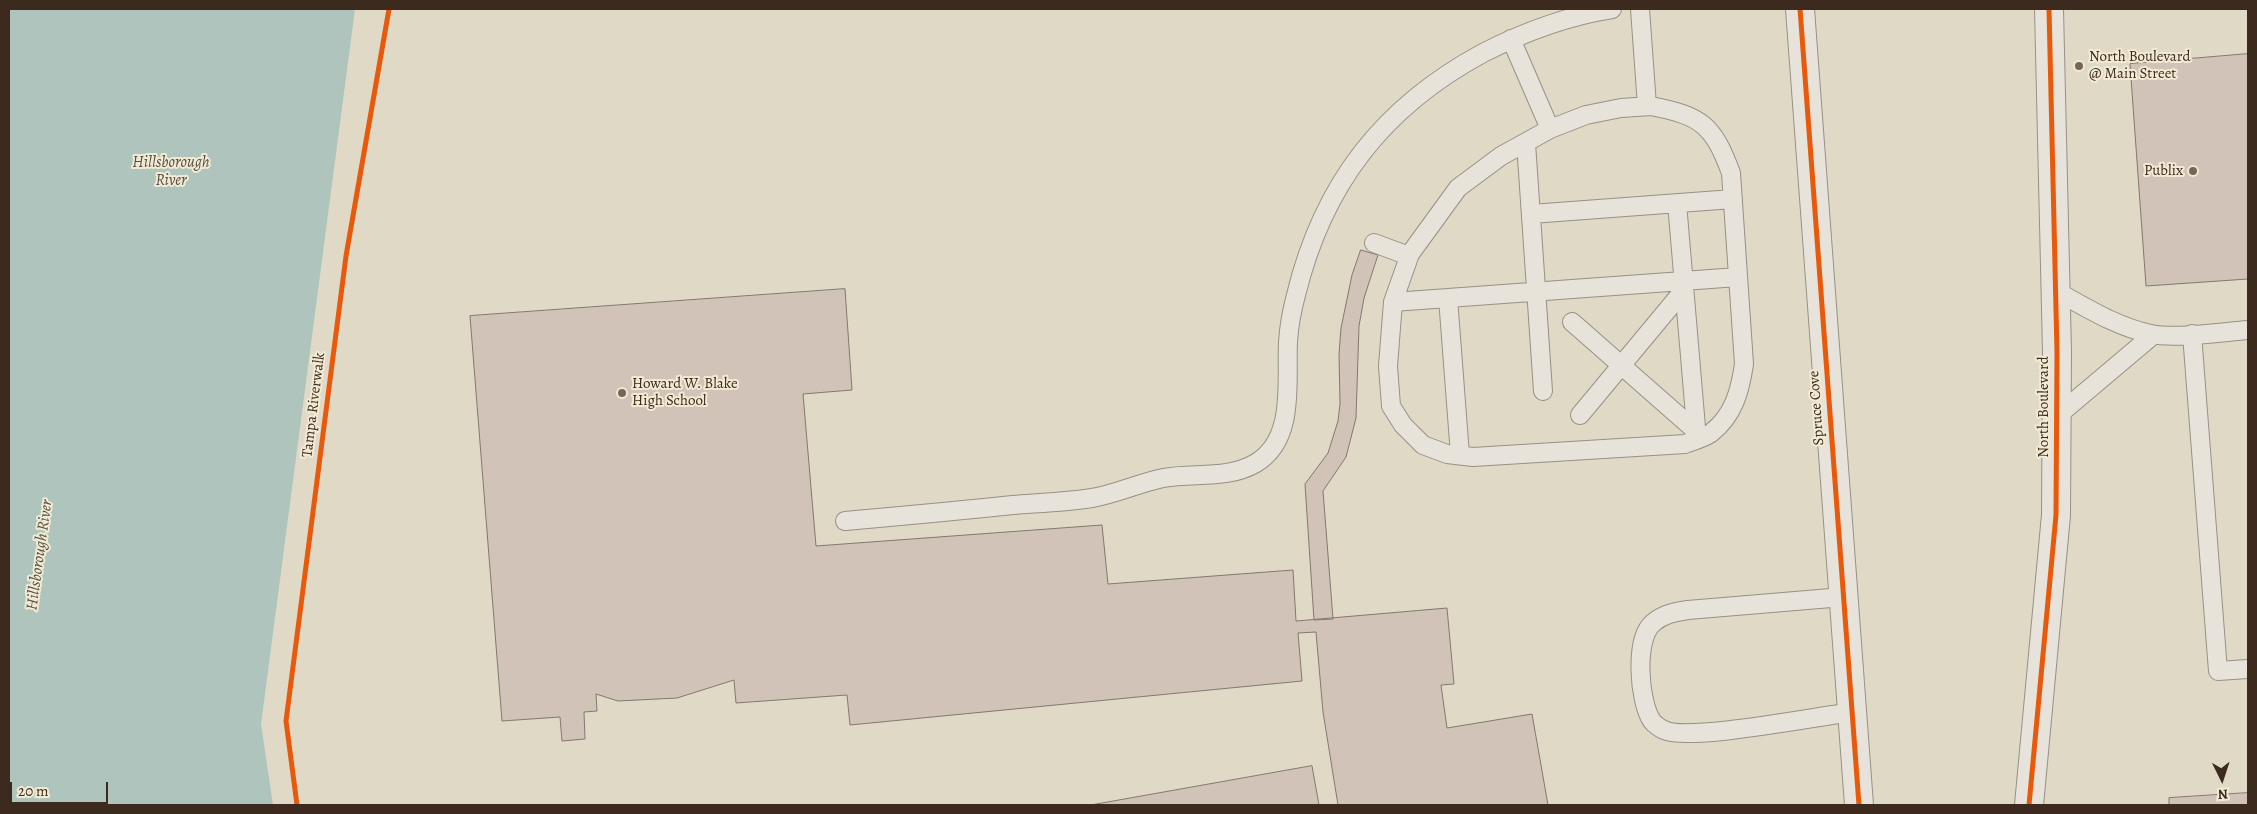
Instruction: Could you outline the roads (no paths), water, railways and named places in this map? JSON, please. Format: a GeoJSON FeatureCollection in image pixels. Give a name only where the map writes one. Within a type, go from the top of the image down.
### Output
{"type":"FeatureCollection","features":[{"type":"Feature","properties":{"kind":"street","name":"Spruce Cove"},"geometry":{"type":"LineString","coordinates":[[1800,9],[1859,805]]}},
{"type":"Feature","properties":{"kind":"street","name":"North Boulevard"},"geometry":{"type":"LineString","coordinates":[[2029,805],[2056,515],[2056,291],[2049,9]]}},
{"type":"Feature","properties":{"kind":"lane"},"geometry":{"type":"LineString","coordinates":[[845,521],[1094,498],[1164,478],[1227,474],[1257,462],[1277,442],[1286,417],[1288,338],[1296,296],[1325,211],[1348,171],[1369,143],[1410,101],[1451,70],[1511,39],[1553,22],[1612,9]]}},
{"type":"Feature","properties":{"kind":"lane"},"geometry":{"type":"LineString","coordinates":[[1640,9],[1647,106]]}},
{"type":"Feature","properties":{"kind":"lane"},"geometry":{"type":"LineString","coordinates":[[1511,39],[1550,129]]}},
{"type":"Feature","properties":{"kind":"lane"},"geometry":{"type":"LineString","coordinates":[[1647,106],[1677,111],[1701,122],[1720,144],[1732,173],[1744,364],[1740,391],[1730,414],[1710,434],[1697,435],[1685,444],[1473,457],[1423,445],[1403,425],[1391,406],[1388,366],[1393,302],[1409,256],[1458,188],[1501,156],[1550,129],[1586,115],[1621,108],[1647,106]]}},
{"type":"Feature","properties":{"kind":"lane"},"geometry":{"type":"LineString","coordinates":[[1526,143],[1543,391]]}},
{"type":"Feature","properties":{"kind":"lane"},"geometry":{"type":"LineString","coordinates":[[1530,214],[1733,198]]}},
{"type":"Feature","properties":{"kind":"lane"},"geometry":{"type":"LineString","coordinates":[[1677,203],[1697,435]]}},
{"type":"Feature","properties":{"kind":"lane"},"geometry":{"type":"LineString","coordinates":[[1374,243],[1409,256]]}},
{"type":"Feature","properties":{"kind":"lane"},"geometry":{"type":"LineString","coordinates":[[1393,302],[1536,292],[1684,285],[1738,277]]}},
{"type":"Feature","properties":{"kind":"lane"},"geometry":{"type":"LineString","coordinates":[[1580,415],[1622,365],[1684,285]]}},
{"type":"Feature","properties":{"kind":"lane"},"geometry":{"type":"LineString","coordinates":[[2056,291],[2115,323],[2153,334],[2192,334],[2248,330]]}},
{"type":"Feature","properties":{"kind":"lane"},"geometry":{"type":"LineString","coordinates":[[1448,298],[1460,455]]}},
{"type":"Feature","properties":{"kind":"lane"},"geometry":{"type":"LineString","coordinates":[[1572,322],[1622,365],[1697,435]]}},
{"type":"Feature","properties":{"kind":"lane"},"geometry":{"type":"LineString","coordinates":[[2057,416],[2153,334]]}},
{"type":"Feature","properties":{"kind":"lane"},"geometry":{"type":"LineString","coordinates":[[2192,334],[2218,671],[2248,669]]}},
{"type":"Feature","properties":{"kind":"lane"},"geometry":{"type":"LineString","coordinates":[[1843,597],[1668,613],[1651,624],[1642,643],[1641,669],[1644,698],[1652,722],[1665,731],[1690,734],[1853,712]]}},
{"type":"Feature","properties":{"kind":"water","name":"Hillsborough River"},"geometry":{"type":"Polygon","coordinates":[[[9,9],[355,9],[261,724],[273,805],[9,805],[9,9]]]}},
{"type":"Feature","properties":{"kind":"place","name":"North Boulevard @ Main Street"},"geometry":{"type":"Point","coordinates":[2079,66]}},
{"type":"Feature","properties":{"kind":"place","name":"Publix"},"geometry":{"type":"Point","coordinates":[2193,171]}},
{"type":"Feature","properties":{"kind":"place","name":"Howard W. Blake High School"},"geometry":{"type":"Point","coordinates":[622,393]}}]}
